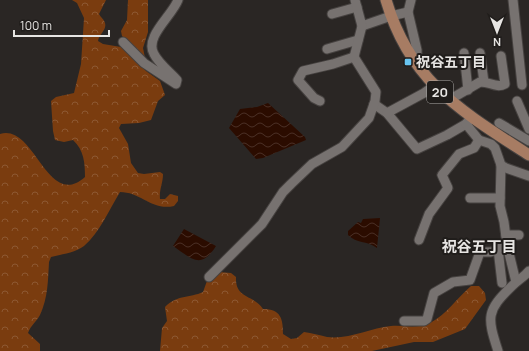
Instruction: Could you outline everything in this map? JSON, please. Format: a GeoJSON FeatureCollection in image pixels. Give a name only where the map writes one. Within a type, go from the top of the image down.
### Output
{"type":"FeatureCollection","features":[{"type":"Feature","properties":{"kind":"main road","name":"20"},"geometry":{"type":"LineString","coordinates":[[386,0],[398,35],[414,61],[434,86],[468,121],[529,155]]}},
{"type":"Feature","properties":{"kind":"street"},"geometry":{"type":"LineString","coordinates":[[123,42],[144,63],[176,84],[177,80],[154,54],[152,43],[154,34],[174,10],[178,0]]}},
{"type":"Feature","properties":{"kind":"street"},"geometry":{"type":"LineString","coordinates":[[411,0],[408,12],[418,50],[417,57],[414,61]]}},
{"type":"Feature","properties":{"kind":"street"},"geometry":{"type":"LineString","coordinates":[[513,0],[522,85]]}},
{"type":"Feature","properties":{"kind":"street"},"geometry":{"type":"LineString","coordinates":[[209,277],[262,224],[283,192],[291,184],[312,164],[338,150],[367,121],[374,104],[376,92],[354,57],[362,26],[356,4],[332,14]]}},
{"type":"Feature","properties":{"kind":"street"},"geometry":{"type":"LineString","coordinates":[[362,26],[408,12]]}},
{"type":"Feature","properties":{"kind":"street"},"geometry":{"type":"LineString","coordinates":[[327,49],[358,40]]}},
{"type":"Feature","properties":{"kind":"street"},"geometry":{"type":"LineString","coordinates":[[464,53],[468,90]]}},
{"type":"Feature","properties":{"kind":"street"},"geometry":{"type":"LineString","coordinates":[[480,53],[484,82]]}},
{"type":"Feature","properties":{"kind":"street"},"geometry":{"type":"LineString","coordinates":[[449,100],[484,82],[498,86],[505,84],[501,56]]}},
{"type":"Feature","properties":{"kind":"street"},"geometry":{"type":"LineString","coordinates":[[320,101],[314,98],[298,80],[302,71],[333,64],[354,57]]}},
{"type":"Feature","properties":{"kind":"street"},"geometry":{"type":"LineString","coordinates":[[387,113],[434,86]]}},
{"type":"Feature","properties":{"kind":"street"},"geometry":{"type":"LineString","coordinates":[[517,101],[529,129]]}},
{"type":"Feature","properties":{"kind":"street"},"geometry":{"type":"LineString","coordinates":[[374,104],[387,113],[417,149],[447,135],[468,121],[479,140],[491,144],[495,148],[501,165],[500,198],[506,235],[502,247],[502,283]]}},
{"type":"Feature","properties":{"kind":"street"},"geometry":{"type":"LineString","coordinates":[[499,123],[529,141]]}},
{"type":"Feature","properties":{"kind":"street"},"geometry":{"type":"LineString","coordinates":[[420,240],[429,214],[448,188],[442,175],[459,154],[474,148],[479,140]]}},
{"type":"Feature","properties":{"kind":"street"},"geometry":{"type":"LineString","coordinates":[[501,165],[529,176]]}},
{"type":"Feature","properties":{"kind":"street"},"geometry":{"type":"LineString","coordinates":[[470,198],[500,198]]}},
{"type":"Feature","properties":{"kind":"street"},"geometry":{"type":"LineString","coordinates":[[506,235],[519,235]]}},
{"type":"Feature","properties":{"kind":"street"},"geometry":{"type":"LineString","coordinates":[[502,247],[516,282]]}},
{"type":"Feature","properties":{"kind":"street"},"geometry":{"type":"LineString","coordinates":[[404,321],[424,321],[427,319],[434,293],[453,282],[470,280],[480,252],[491,252],[502,247]]}},
{"type":"Feature","properties":{"kind":"street"},"geometry":{"type":"LineString","coordinates":[[498,351],[491,327],[491,310],[516,282],[529,272]]}},
{"type":"Feature","properties":{"kind":"green space"},"geometry":{"type":"Polygon","coordinates":[[[72,0],[106,0],[99,14],[105,22],[105,28],[98,41],[103,44],[121,47],[146,71],[160,81],[165,95],[158,101],[151,120],[139,123],[121,124],[119,128],[128,144],[131,163],[138,173],[144,174],[160,172],[163,174],[160,199],[165,199],[170,194],[178,196],[178,201],[174,206],[159,206],[134,195],[120,192],[100,228],[84,246],[73,252],[51,257],[49,262],[47,289],[43,309],[28,333],[40,344],[40,351],[0,351],[0,134],[12,134],[23,141],[41,164],[61,183],[72,184],[85,177],[85,167],[80,148],[73,140],[64,142],[55,140],[53,131],[51,101],[56,97],[74,93],[81,64],[84,18],[77,3],[72,0]]]}},
{"type":"Feature","properties":{"kind":"green space"},"geometry":{"type":"Polygon","coordinates":[[[128,0],[148,0],[148,32],[143,48],[145,58],[122,36],[121,31],[127,20],[128,0]]]}},
{"type":"Feature","properties":{"kind":"green space"},"geometry":{"type":"Polygon","coordinates":[[[219,272],[231,273],[236,277],[236,284],[241,293],[259,304],[263,309],[269,309],[277,313],[281,319],[283,334],[291,339],[297,338],[304,332],[327,337],[343,337],[383,327],[425,325],[441,316],[471,286],[479,286],[485,293],[486,300],[465,329],[433,342],[414,342],[372,351],[160,351],[162,328],[167,321],[165,307],[174,300],[203,292],[207,281],[219,272]]]}},
{"type":"Feature","properties":{"kind":"water"},"geometry":{"type":"Polygon","coordinates":[[[268,103],[305,137],[306,140],[263,158],[256,159],[229,128],[240,109],[257,107],[268,103]]]}},
{"type":"Feature","properties":{"kind":"water"},"geometry":{"type":"Polygon","coordinates":[[[380,218],[377,248],[355,240],[348,235],[348,231],[358,222],[361,223],[363,219],[380,218]]]}},
{"type":"Feature","properties":{"kind":"water"},"geometry":{"type":"Polygon","coordinates":[[[184,229],[216,246],[206,258],[196,260],[173,246],[184,229]]]}},
{"type":"Feature","properties":{"kind":"place","name":"祝谷五丁目"},"geometry":{"type":"Point","coordinates":[408,62]}},
{"type":"Feature","properties":{"kind":"district","name":"祝谷五丁目"},"geometry":{"type":"Point","coordinates":[479,247]}}]}
